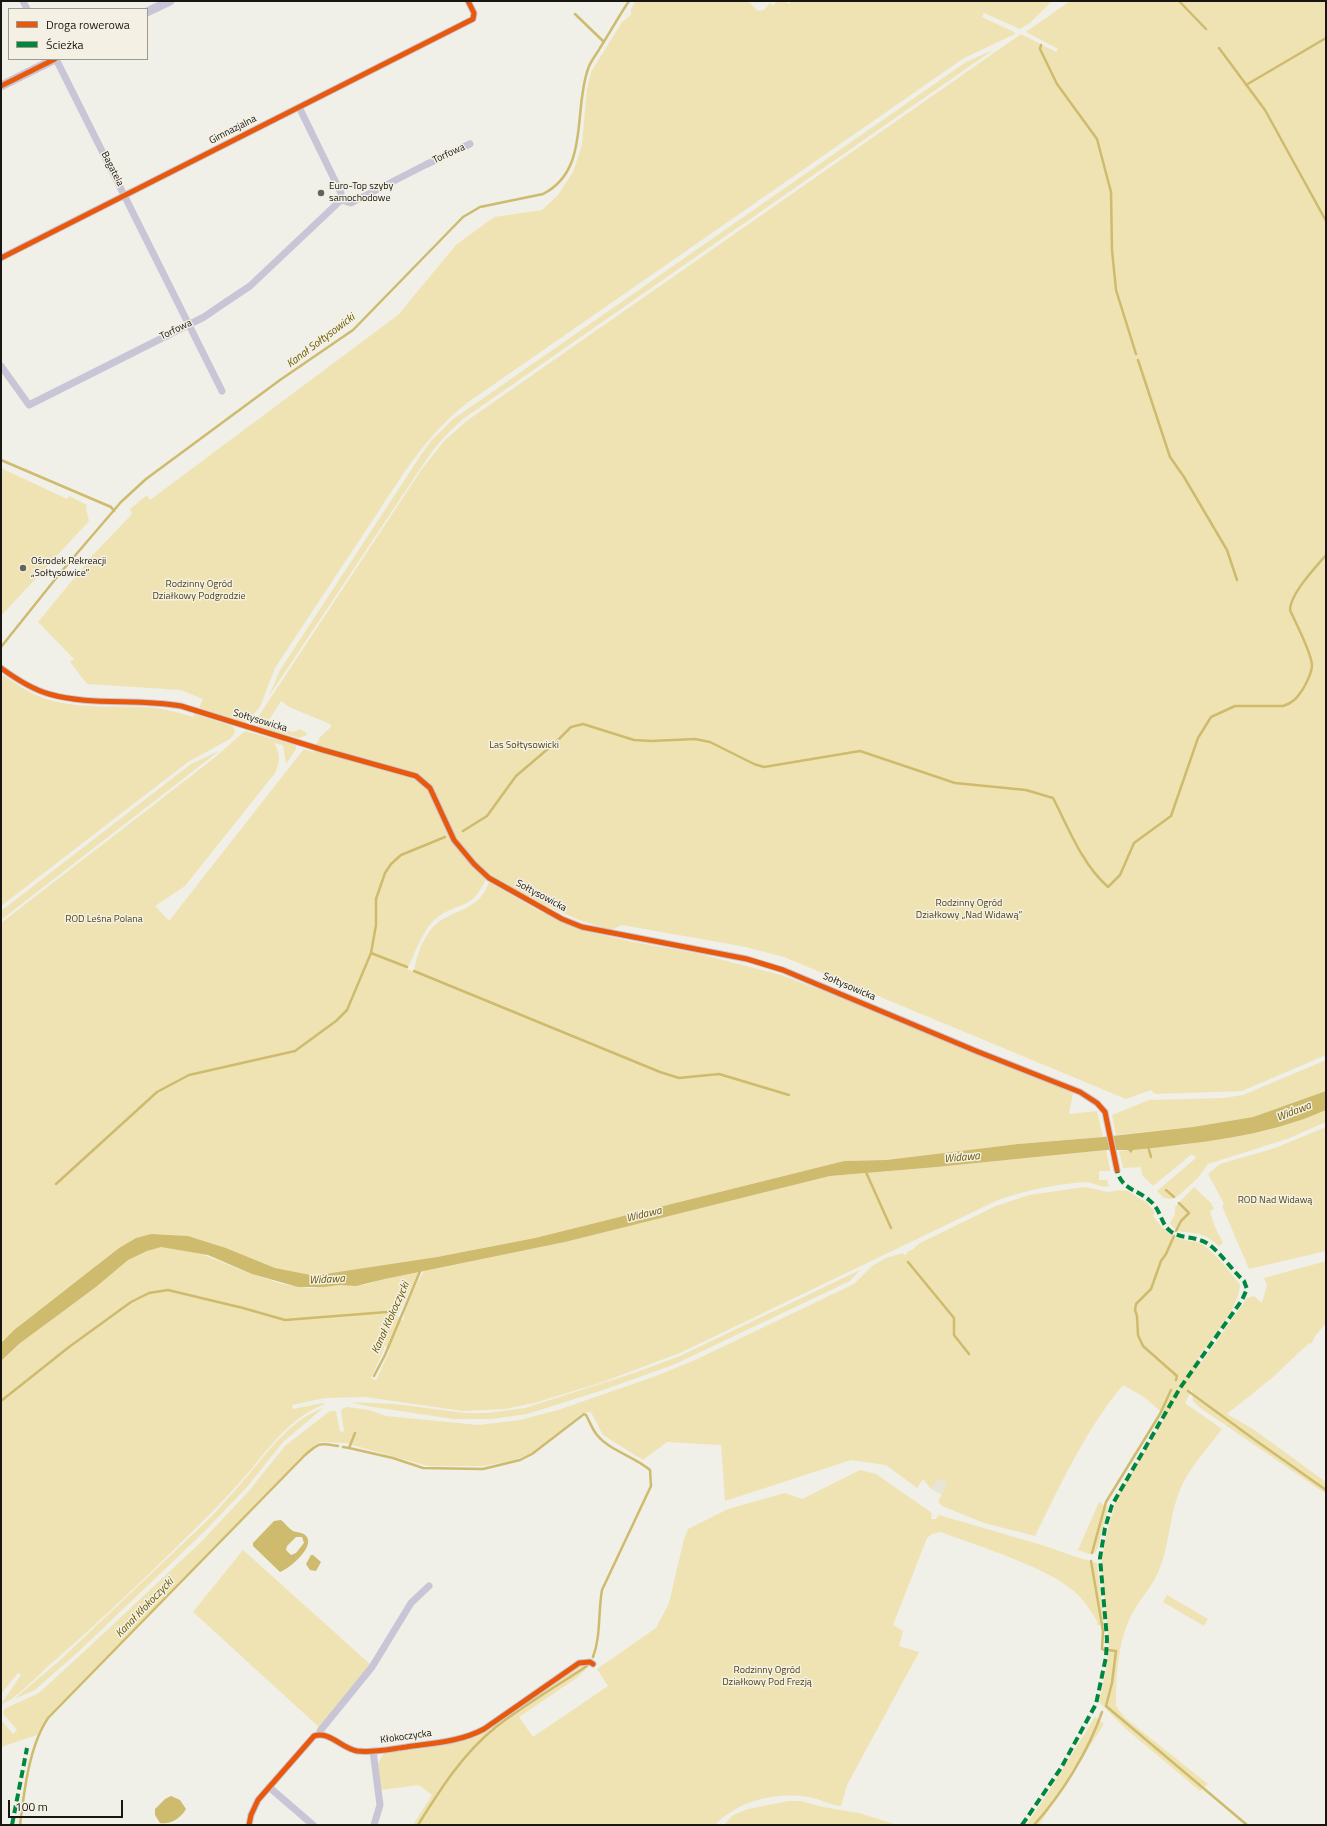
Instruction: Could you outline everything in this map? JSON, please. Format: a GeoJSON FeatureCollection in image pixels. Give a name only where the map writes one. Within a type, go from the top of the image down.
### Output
{"type":"FeatureCollection","features":[{"type":"Feature","properties":{"kind":"street"},"geometry":{"type":"LineString","coordinates":[[148,12],[170,1]]}},
{"type":"Feature","properties":{"kind":"street","name":"Gimnazjalna"},"geometry":{"type":"LineString","coordinates":[[1,258],[473,19],[474,13],[468,1]]}},
{"type":"Feature","properties":{"kind":"street"},"geometry":{"type":"LineString","coordinates":[[1,86],[53,60]]}},
{"type":"Feature","properties":{"kind":"street","name":"Bagatela"},"geometry":{"type":"LineString","coordinates":[[56,60],[125,195],[222,391]]}},
{"type":"Feature","properties":{"kind":"street"},"geometry":{"type":"LineString","coordinates":[[299,107],[341,193],[341,200]]}},
{"type":"Feature","properties":{"kind":"street","name":"Torfowa"},"geometry":{"type":"LineString","coordinates":[[1,366],[29,404],[204,316],[250,286],[341,200],[351,203],[470,144]]}},
{"type":"Feature","properties":{"kind":"street","name":"Sołtysowicka"},"geometry":{"type":"LineString","coordinates":[[1,668],[30,687],[50,695],[75,699],[164,703],[181,706],[323,750],[416,776],[430,788],[454,840],[474,864],[489,878],[562,919],[582,927],[747,959],[783,970],[976,1051],[1080,1092],[1097,1103],[1105,1112],[1118,1170]]}},
{"type":"Feature","properties":{"kind":"street"},"geometry":{"type":"LineString","coordinates":[[250,1825],[254,1806],[310,1740],[318,1735],[372,1667],[411,1603],[429,1586]]}},
{"type":"Feature","properties":{"kind":"street","name":"Kłokoczycka"},"geometry":{"type":"LineString","coordinates":[[318,1735],[327,1736],[347,1748],[373,1751],[454,1740],[472,1735],[484,1729],[579,1663],[590,1662],[593,1664]]}},
{"type":"Feature","properties":{"kind":"street"},"geometry":{"type":"LineString","coordinates":[[373,1751],[380,1805],[374,1825]]}},
{"type":"Feature","properties":{"kind":"street"},"geometry":{"type":"LineString","coordinates":[[269,1787],[313,1825]]}},
{"type":"Feature","properties":{"kind":"shaded area"},"geometry":{"type":"Polygon","coordinates":[[[937,1477],[949,1484],[942,1495],[931,1489],[937,1477]]]}},
{"type":"Feature","properties":{"kind":"green space","name":"Rodzinny Ogród Działkowy Podgrodzie"},"geometry":{"type":"Polygon","coordinates":[[[636,1],[748,1],[758,11],[764,10],[770,3],[773,6],[778,1],[785,1],[789,4],[792,1],[1052,1],[1030,23],[1020,29],[984,13],[982,17],[1014,32],[1015,34],[964,58],[467,403],[449,419],[432,436],[403,474],[275,668],[260,707],[248,721],[244,722],[199,708],[203,699],[181,690],[87,684],[70,662],[74,659],[38,622],[93,555],[132,514],[130,509],[147,495],[150,500],[398,315],[456,245],[494,217],[542,210],[558,195],[573,172],[582,145],[587,88],[591,72],[622,22],[631,15],[631,9],[636,1]]]}},
{"type":"Feature","properties":{"kind":"green space"},"geometry":{"type":"Polygon","coordinates":[[[1070,1],[1326,1],[1326,1055],[1242,1091],[1155,1094],[1151,1090],[1126,1099],[784,957],[746,947],[622,925],[611,930],[579,920],[486,879],[481,889],[471,901],[447,911],[433,921],[420,941],[407,969],[414,972],[420,949],[428,934],[438,922],[468,907],[480,898],[489,882],[536,909],[581,930],[633,942],[696,953],[781,975],[858,1004],[1073,1093],[1069,1114],[1097,1111],[1103,1137],[1018,1144],[886,1160],[844,1161],[535,1238],[437,1257],[318,1275],[275,1268],[226,1248],[188,1236],[151,1234],[136,1238],[119,1248],[14,1330],[1,1343],[1,923],[213,759],[245,731],[296,745],[296,749],[286,764],[283,745],[274,743],[278,751],[279,758],[275,773],[185,886],[155,906],[169,921],[303,750],[313,752],[320,737],[331,727],[330,724],[289,707],[281,701],[267,723],[268,725],[293,732],[300,729],[307,735],[299,738],[260,727],[256,720],[422,469],[445,440],[468,420],[1021,34],[1056,52],[1058,49],[1026,32],[1070,1]]]}},
{"type":"Feature","properties":{"kind":"green space"},"geometry":{"type":"Polygon","coordinates":[[[993,50],[457,424],[428,457],[269,696],[280,670],[419,458],[431,441],[452,420],[966,62],[993,50]]]}},
{"type":"Feature","properties":{"kind":"green space","name":"Ośrodek Rekreacji „Sołtysowice”"},"geometry":{"type":"Polygon","coordinates":[[[1,468],[67,499],[69,496],[87,505],[86,508],[89,521],[1,616],[1,468]]]}},
{"type":"Feature","properties":{"kind":"green space"},"geometry":{"type":"Polygon","coordinates":[[[1,674],[21,687],[41,697],[55,701],[83,706],[140,707],[159,709],[174,711],[193,717],[194,714],[232,726],[235,733],[230,739],[188,762],[1,906],[1,674]]]}},
{"type":"Feature","properties":{"kind":"green space"},"geometry":{"type":"Polygon","coordinates":[[[219,751],[1,920],[1,911],[191,764],[219,751]]]}},
{"type":"Feature","properties":{"kind":"green space"},"geometry":{"type":"Polygon","coordinates":[[[1326,1060],[1326,1091],[1253,1117],[1193,1127],[1116,1135],[1112,1115],[1149,1100],[1223,1098],[1243,1095],[1326,1060]]]}},
{"type":"Feature","properties":{"kind":"green space"},"geometry":{"type":"Polygon","coordinates":[[[1326,1110],[1326,1122],[1287,1139],[1208,1164],[1198,1178],[1178,1196],[1171,1199],[1164,1198],[1157,1191],[1196,1158],[1192,1154],[1153,1186],[1142,1175],[1141,1167],[1123,1168],[1119,1151],[1198,1143],[1251,1134],[1302,1120],[1326,1110]]]}},
{"type":"Feature","properties":{"kind":"green space","name":"ROD Nad Widawą"},"geometry":{"type":"Polygon","coordinates":[[[1326,1127],[1326,1251],[1249,1269],[1222,1206],[1224,1204],[1208,1174],[1220,1164],[1275,1148],[1326,1127]]]}},
{"type":"Feature","properties":{"kind":"green space"},"geometry":{"type":"Polygon","coordinates":[[[1106,1150],[1110,1171],[1099,1171],[1099,1180],[1107,1180],[1109,1186],[1103,1187],[1086,1182],[1064,1184],[1031,1190],[998,1200],[680,1353],[600,1383],[534,1403],[506,1409],[463,1411],[365,1397],[325,1398],[292,1405],[293,1409],[323,1403],[325,1404],[302,1416],[282,1433],[217,1507],[151,1572],[23,1690],[5,1703],[1,1704],[21,1675],[18,1673],[1,1694],[1,1361],[19,1344],[96,1287],[128,1259],[162,1246],[196,1252],[282,1284],[309,1288],[340,1285],[365,1285],[419,1272],[397,1316],[404,1321],[407,1303],[424,1271],[565,1242],[830,1176],[1106,1150]],[[384,1345],[384,1349],[371,1378],[376,1380],[390,1350],[384,1345]]]}},
{"type":"Feature","properties":{"kind":"green space"},"geometry":{"type":"Polygon","coordinates":[[[1085,1187],[1108,1192],[1119,1190],[1128,1191],[1147,1203],[1155,1212],[1153,1216],[1165,1230],[1176,1238],[1197,1242],[1204,1246],[1221,1262],[1240,1285],[1235,1304],[1230,1314],[1198,1358],[1201,1363],[1247,1298],[1254,1296],[1262,1303],[1267,1285],[1264,1278],[1326,1261],[1326,1323],[1315,1336],[1312,1343],[1308,1344],[1272,1378],[1227,1414],[1253,1429],[1326,1482],[1326,1494],[1199,1407],[1193,1401],[1192,1389],[1185,1403],[1222,1429],[1196,1462],[1183,1483],[1175,1504],[1160,1568],[1133,1612],[1121,1646],[1117,1670],[1116,1706],[1124,1717],[1208,1784],[1200,1791],[1126,1729],[1099,1702],[1107,1665],[1109,1646],[1101,1566],[1105,1540],[1117,1497],[1166,1416],[1144,1397],[1123,1385],[1110,1401],[1086,1438],[1035,1536],[984,1523],[942,1506],[938,1501],[948,1484],[938,1478],[931,1489],[923,1479],[917,1488],[886,1465],[851,1460],[725,1501],[721,1445],[667,1442],[643,1460],[603,1435],[591,1412],[582,1413],[529,1455],[510,1461],[483,1466],[428,1466],[345,1443],[320,1442],[316,1444],[44,1721],[37,1735],[1,1747],[1,1720],[13,1734],[17,1730],[4,1715],[3,1712],[6,1708],[39,1693],[201,1542],[248,1492],[285,1446],[330,1411],[336,1411],[340,1431],[344,1432],[341,1411],[347,1407],[369,1410],[386,1416],[478,1425],[520,1420],[558,1410],[656,1376],[695,1360],[854,1284],[872,1266],[886,1258],[903,1253],[904,1255],[907,1254],[908,1251],[912,1250],[920,1243],[996,1206],[1029,1195],[1085,1187]]]}},
{"type":"Feature","properties":{"kind":"green space"},"geometry":{"type":"Polygon","coordinates":[[[1194,1187],[1211,1203],[1214,1209],[1210,1211],[1214,1225],[1223,1243],[1219,1246],[1202,1235],[1179,1231],[1170,1223],[1175,1214],[1175,1207],[1194,1187]]]}},
{"type":"Feature","properties":{"kind":"green space"},"geometry":{"type":"Polygon","coordinates":[[[860,1270],[850,1281],[673,1365],[600,1391],[527,1414],[492,1419],[453,1419],[367,1406],[351,1402],[395,1404],[465,1413],[488,1413],[525,1408],[634,1373],[680,1356],[860,1270]]]}},
{"type":"Feature","properties":{"kind":"green space"},"geometry":{"type":"Polygon","coordinates":[[[323,1408],[283,1442],[247,1487],[206,1530],[78,1652],[35,1690],[14,1699],[58,1662],[211,1517],[291,1427],[311,1413],[323,1408]]]}},
{"type":"Feature","properties":{"kind":"green space","name":"Rodzinny Ogród Działkowy Pod Frezją"},"geometry":{"type":"Polygon","coordinates":[[[860,1470],[876,1474],[932,1513],[931,1519],[936,1519],[939,1515],[1097,1563],[1104,1625],[1097,1625],[1097,1621],[1081,1598],[1070,1588],[1054,1578],[1016,1560],[941,1532],[932,1534],[927,1538],[893,1625],[903,1631],[899,1646],[919,1652],[847,1785],[841,1806],[809,1797],[771,1797],[735,1809],[715,1825],[413,1825],[432,1795],[419,1785],[381,1790],[378,1763],[384,1753],[447,1745],[483,1733],[579,1666],[584,1665],[586,1669],[578,1677],[519,1717],[533,1737],[608,1686],[597,1669],[656,1628],[669,1603],[684,1539],[688,1529],[728,1509],[785,1493],[802,1499],[860,1470]]]}},
{"type":"Feature","properties":{"kind":"green space"},"geometry":{"type":"Polygon","coordinates":[[[1099,1502],[1108,1507],[1098,1548],[1095,1553],[1089,1554],[1078,1550],[1099,1502]]]}},
{"type":"Feature","properties":{"kind":"green space"},"geometry":{"type":"Polygon","coordinates":[[[243,1550],[371,1665],[319,1727],[193,1612],[243,1550]]]}},
{"type":"Feature","properties":{"kind":"green space"},"geometry":{"type":"Polygon","coordinates":[[[1167,1595],[1208,1619],[1204,1626],[1163,1602],[1167,1595]]]}},
{"type":"Feature","properties":{"kind":"green space"},"geometry":{"type":"Polygon","coordinates":[[[1095,1717],[1104,1724],[1039,1825],[1026,1825],[1046,1796],[1095,1717]]]}},
{"type":"Feature","properties":{"kind":"green space"},"geometry":{"type":"Polygon","coordinates":[[[788,1801],[801,1801],[823,1807],[859,1813],[897,1825],[724,1825],[733,1815],[748,1809],[788,1801]]]}},
{"type":"Feature","properties":{"kind":"water","name":"Widawa"},"geometry":{"type":"Polygon","coordinates":[[[1326,1091],[1326,1110],[1280,1127],[1256,1133],[1182,1145],[1133,1150],[1131,1153],[1128,1150],[1106,1150],[830,1176],[565,1242],[356,1286],[340,1285],[324,1287],[298,1287],[252,1274],[208,1255],[161,1247],[147,1251],[128,1260],[96,1287],[19,1344],[1,1361],[1,1343],[14,1330],[119,1248],[136,1238],[151,1234],[188,1236],[226,1248],[275,1268],[318,1275],[437,1257],[535,1238],[844,1161],[886,1160],[1018,1144],[1103,1137],[1193,1127],[1253,1117],[1326,1091]]]}},
{"type":"Feature","properties":{"kind":"water"},"geometry":{"type":"Polygon","coordinates":[[[281,1520],[293,1531],[303,1533],[306,1535],[308,1542],[307,1547],[300,1558],[280,1572],[253,1546],[253,1543],[274,1521],[281,1520]],[[296,1537],[287,1546],[286,1550],[291,1555],[296,1553],[304,1543],[302,1537],[296,1537]]]}},
{"type":"Feature","properties":{"kind":"water"},"geometry":{"type":"Polygon","coordinates":[[[311,1555],[321,1562],[316,1571],[310,1570],[306,1564],[311,1555]]]}},
{"type":"Feature","properties":{"kind":"water"},"geometry":{"type":"Polygon","coordinates":[[[171,1796],[180,1800],[186,1809],[175,1820],[168,1823],[160,1823],[155,1815],[155,1809],[165,1799],[171,1796]]]}},
{"type":"Feature","properties":{"kind":"waterway","name":"Kanał Sołtysowicki"},"geometry":{"type":"LineString","coordinates":[[1,647],[61,572],[121,502],[146,479],[280,380],[353,330],[463,217],[480,207],[543,194],[558,183],[568,170],[574,155],[578,138],[584,85],[589,66],[629,1]]}},
{"type":"Feature","properties":{"kind":"waterway","name":"Kanał Sołtysowicki"},"geometry":{"type":"LineString","coordinates":[[1179,1],[1206,29]]}},
{"type":"Feature","properties":{"kind":"waterway"},"geometry":{"type":"LineString","coordinates":[[575,14],[604,42]]}},
{"type":"Feature","properties":{"kind":"waterway","name":"Kanał Sołtysowicki"},"geometry":{"type":"LineString","coordinates":[[1246,85],[1326,38]]}},
{"type":"Feature","properties":{"kind":"waterway"},"geometry":{"type":"LineString","coordinates":[[1041,45],[1040,49],[1057,84],[1097,139],[1111,192],[1112,250],[1116,290],[1136,354]]}},
{"type":"Feature","properties":{"kind":"waterway"},"geometry":{"type":"LineString","coordinates":[[1219,48],[1265,110],[1326,221]]}},
{"type":"Feature","properties":{"kind":"waterway"},"geometry":{"type":"LineString","coordinates":[[1138,360],[1170,457],[1184,477],[1227,550],[1237,580]]}},
{"type":"Feature","properties":{"kind":"waterway"},"geometry":{"type":"LineString","coordinates":[[1,460],[111,507],[114,511]]}},
{"type":"Feature","properties":{"kind":"waterway"},"geometry":{"type":"LineString","coordinates":[[463,831],[487,816],[516,776],[556,742],[571,727],[583,724],[634,740],[651,741],[695,739],[710,742],[754,764],[764,767],[860,751],[955,783],[1026,790],[1053,798],[1083,857],[1108,887],[1120,875],[1134,843],[1171,816],[1198,738],[1211,717],[1235,706],[1283,706],[1294,700],[1303,689],[1308,680],[1312,665],[1306,645],[1290,610],[1291,604],[1298,589],[1326,555]]}},
{"type":"Feature","properties":{"kind":"waterway"},"geometry":{"type":"LineString","coordinates":[[56,1184],[157,1092],[189,1075],[295,1051],[336,1021],[347,1010],[371,953],[376,925],[376,899],[385,873],[391,864],[401,855],[445,837]]}},
{"type":"Feature","properties":{"kind":"waterway"},"geometry":{"type":"LineString","coordinates":[[371,953],[407,967]]}},
{"type":"Feature","properties":{"kind":"waterway"},"geometry":{"type":"LineString","coordinates":[[414,971],[660,1072],[679,1078],[719,1074],[789,1095]]}},
{"type":"Feature","properties":{"kind":"waterway"},"geometry":{"type":"LineString","coordinates":[[1148,1146],[1151,1157]]}},
{"type":"Feature","properties":{"kind":"waterway"},"geometry":{"type":"LineString","coordinates":[[865,1170],[891,1228]]}},
{"type":"Feature","properties":{"kind":"waterway"},"geometry":{"type":"LineString","coordinates":[[1166,1190],[1174,1197]]}},
{"type":"Feature","properties":{"kind":"waterway"},"geometry":{"type":"LineString","coordinates":[[1176,1231],[1181,1221],[1189,1213],[1179,1203]]}},
{"type":"Feature","properties":{"kind":"waterway"},"geometry":{"type":"LineString","coordinates":[[1174,1236],[1166,1254],[1161,1261],[1151,1289],[1136,1304],[1135,1310],[1137,1316],[1138,1335],[1143,1346],[1177,1376],[1176,1380]]}},
{"type":"Feature","properties":{"kind":"waterway"},"geometry":{"type":"LineString","coordinates":[[908,1262],[954,1318],[954,1335],[969,1354]]}},
{"type":"Feature","properties":{"kind":"waterway","name":"Kanał Kłokoczycki"},"geometry":{"type":"LineString","coordinates":[[374,1376],[385,1355],[421,1269]]}},
{"type":"Feature","properties":{"kind":"waterway"},"geometry":{"type":"LineString","coordinates":[[1,1401],[69,1347],[131,1302],[149,1293],[168,1290],[285,1320],[387,1312]]}},
{"type":"Feature","properties":{"kind":"waterway"},"geometry":{"type":"LineString","coordinates":[[1092,1553],[1106,1502],[1160,1414],[1171,1390]]}},
{"type":"Feature","properties":{"kind":"waterway"},"geometry":{"type":"LineString","coordinates":[[1188,1391],[1326,1490]]}},
{"type":"Feature","properties":{"kind":"waterway"},"geometry":{"type":"LineString","coordinates":[[349,1448],[393,1458],[423,1468],[483,1469],[520,1460],[532,1454],[584,1414],[586,1415],[595,1433],[602,1441],[650,1470],[651,1486],[602,1590],[596,1649],[593,1657]]}},
{"type":"Feature","properties":{"kind":"waterway","name":"Kanał Kłokoczycki"},"geometry":{"type":"LineString","coordinates":[[343,1447],[349,1448],[355,1433]]}},
{"type":"Feature","properties":{"kind":"waterway","name":"Kanał Kłokoczycki"},"geometry":{"type":"LineString","coordinates":[[20,1825],[28,1770],[36,1742],[48,1718],[305,1455],[320,1444],[338,1446]]}},
{"type":"Feature","properties":{"kind":"waterway"},"geometry":{"type":"LineString","coordinates":[[1091,1561],[1103,1631],[1102,1649],[1104,1650]]}},
{"type":"Feature","properties":{"kind":"waterway"},"geometry":{"type":"LineString","coordinates":[[1108,1650],[1116,1651],[1112,1683],[1106,1706],[1247,1825]]}},
{"type":"Feature","properties":{"kind":"waterway"},"geometry":{"type":"LineString","coordinates":[[418,1825],[453,1773],[484,1737],[518,1711],[587,1666]]}},
{"type":"Feature","properties":{"kind":"waterway"},"geometry":{"type":"LineString","coordinates":[[1034,1825],[1054,1800],[1073,1772],[1082,1757],[1102,1712]]}},
{"type":"Feature","properties":{"kind":"marked path"},"geometry":{"type":"LineString","coordinates":[[1022,1825],[1061,1768],[1096,1704],[1106,1657],[1107,1639],[1100,1558],[1105,1528],[1112,1505],[1180,1388],[1242,1300],[1247,1289],[1244,1281],[1211,1246],[1200,1240],[1178,1235],[1169,1230],[1156,1207],[1144,1196],[1125,1185],[1117,1170]]}},
{"type":"Feature","properties":{"kind":"marked path"},"geometry":{"type":"LineString","coordinates":[[12,1825],[27,1748]]}},
{"type":"Feature","properties":{"kind":"cycle path"},"geometry":{"type":"LineString","coordinates":[[1,258],[473,19],[474,13],[468,1]]}},
{"type":"Feature","properties":{"kind":"cycle path"},"geometry":{"type":"LineString","coordinates":[[1,86],[53,60]]}},
{"type":"Feature","properties":{"kind":"cycle path"},"geometry":{"type":"LineString","coordinates":[[1,668],[24,683],[49,694],[81,700],[148,702],[181,706],[323,750],[416,776],[430,788],[454,840],[474,864],[489,878],[562,919],[582,927],[747,959],[783,970],[976,1051],[1080,1092],[1097,1103],[1105,1112],[1117,1170]]}},
{"type":"Feature","properties":{"kind":"cycle path"},"geometry":{"type":"LineString","coordinates":[[249,1825],[251,1815],[258,1800],[314,1736],[325,1736],[351,1749],[369,1752],[436,1743],[465,1737],[484,1729],[579,1663],[590,1662],[593,1664]]}},
{"type":"Feature","properties":{"kind":"place","name":"Euro-Top szyby samochodowe"},"geometry":{"type":"Point","coordinates":[321,193]}},
{"type":"Feature","properties":{"kind":"place","name":"Ośrodek Rekreacji „Sołtysowice”"},"geometry":{"type":"Point","coordinates":[23,568]}},
{"type":"Feature","properties":{"kind":"park label","name":"Las Sołtysowicki"},"geometry":{"type":"Point","coordinates":[524,746]}},
{"type":"Feature","properties":{"kind":"park label","name":"Rodzinny Ogród Działkowy „Nad Widawą”"},"geometry":{"type":"Point","coordinates":[969,910]}},
{"type":"Feature","properties":{"kind":"park label","name":"ROD Leśna Polana"},"geometry":{"type":"Point","coordinates":[104,920]}}]}
